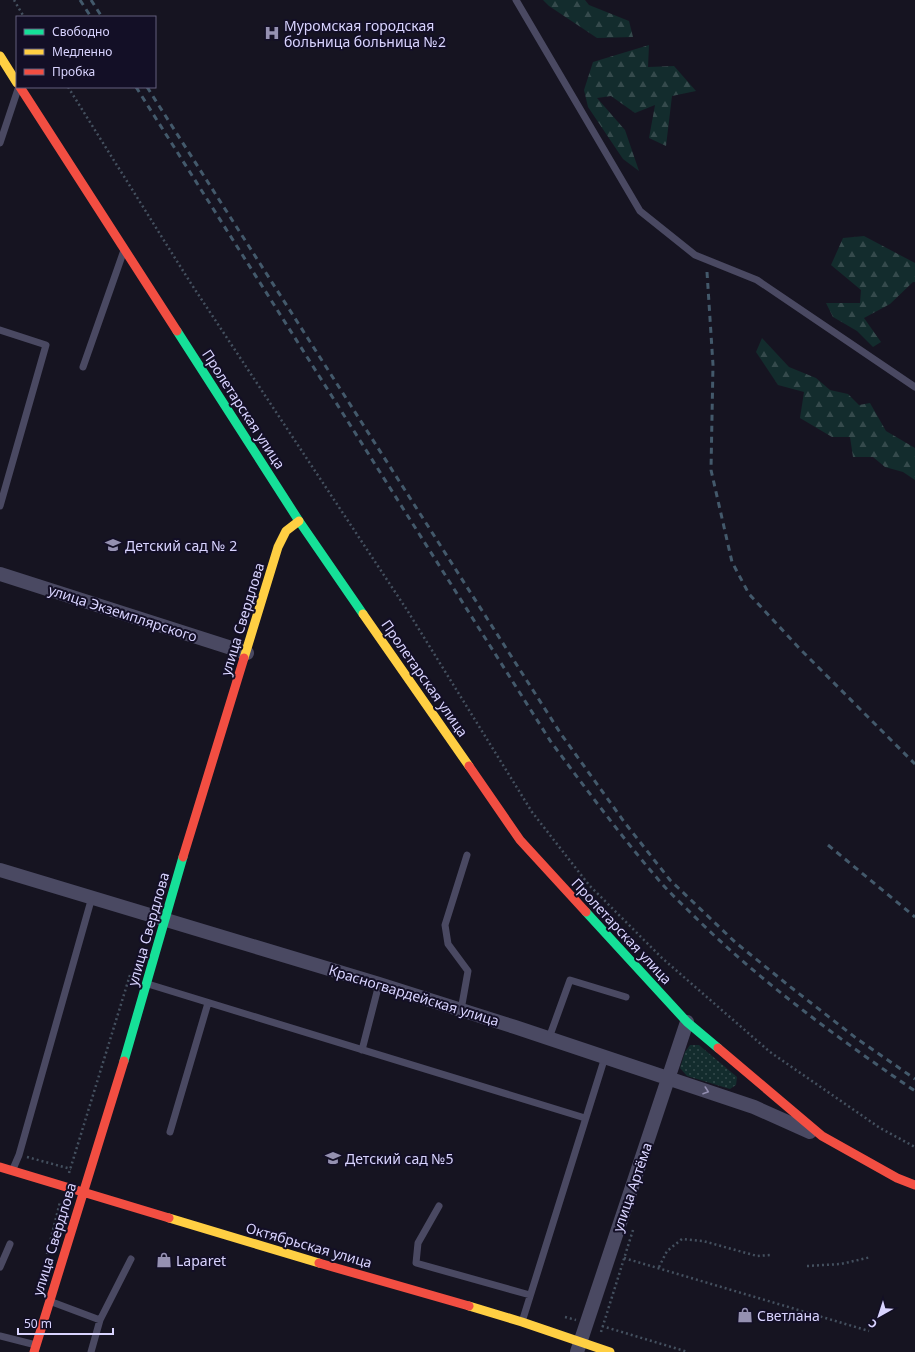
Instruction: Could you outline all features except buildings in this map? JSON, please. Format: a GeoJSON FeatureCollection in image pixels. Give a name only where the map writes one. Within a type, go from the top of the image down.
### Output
{"type":"FeatureCollection","features":[{"type":"Feature","properties":{"kind":"street"},"geometry":{"type":"LineString","coordinates":[[0,56],[16,81]]}},
{"type":"Feature","properties":{"kind":"street","name":"Пролетарская улица"},"geometry":{"type":"LineString","coordinates":[[20,88],[299,521],[520,840],[687,1022],[822,1136],[897,1178],[915,1185]]}},
{"type":"Feature","properties":{"kind":"street","name":"улица Свердлова"},"geometry":{"type":"LineString","coordinates":[[35,1349],[84,1193],[147,984],[164,920],[247,652],[278,546],[286,531],[299,521]]}},
{"type":"Feature","properties":{"kind":"street","name":"улица Экземплярского"},"geometry":{"type":"LineString","coordinates":[[0,574],[247,652]]}},
{"type":"Feature","properties":{"kind":"street","name":"Красногвардейская улица"},"geometry":{"type":"LineString","coordinates":[[0,870],[379,984],[549,1038],[754,1107],[822,1136]]}},
{"type":"Feature","properties":{"kind":"street","name":"улица Артёма"},"geometry":{"type":"LineString","coordinates":[[578,1347],[687,1022]]}},
{"type":"Feature","properties":{"kind":"street","name":"Октябрьская улица"},"geometry":{"type":"LineString","coordinates":[[0,1167],[522,1322],[578,1347],[610,1352]]}},
{"type":"Feature","properties":{"kind":"lane"},"geometry":{"type":"LineString","coordinates":[[516,0],[640,211],[696,255],[757,280],[915,387]]}},
{"type":"Feature","properties":{"kind":"lane"},"geometry":{"type":"LineString","coordinates":[[0,143],[19,88]]}},
{"type":"Feature","properties":{"kind":"lane"},"geometry":{"type":"LineString","coordinates":[[83,367],[124,249]]}},
{"type":"Feature","properties":{"kind":"lane"},"geometry":{"type":"LineString","coordinates":[[0,330],[46,344],[0,506]]}},
{"type":"Feature","properties":{"kind":"lane"},"geometry":{"type":"LineString","coordinates":[[461,1010],[468,971],[448,944],[445,925],[467,855]]}},
{"type":"Feature","properties":{"kind":"lane"},"geometry":{"type":"LineString","coordinates":[[12,1171],[19,1155],[92,897]]}},
{"type":"Feature","properties":{"kind":"lane"},"geometry":{"type":"LineString","coordinates":[[549,1038],[570,980],[626,997]]}},
{"type":"Feature","properties":{"kind":"lane"},"geometry":{"type":"LineString","coordinates":[[147,984],[585,1118]]}},
{"type":"Feature","properties":{"kind":"lane"},"geometry":{"type":"LineString","coordinates":[[362,1050],[379,984]]}},
{"type":"Feature","properties":{"kind":"lane"},"geometry":{"type":"LineString","coordinates":[[170,1132],[208,1003]]}},
{"type":"Feature","properties":{"kind":"lane"},"geometry":{"type":"LineString","coordinates":[[522,1322],[605,1057]]}},
{"type":"Feature","properties":{"kind":"lane"},"geometry":{"type":"LineString","coordinates":[[439,1206],[418,1243],[416,1263],[530,1295]]}},
{"type":"Feature","properties":{"kind":"lane"},"geometry":{"type":"LineString","coordinates":[[0,1267],[10,1244]]}},
{"type":"Feature","properties":{"kind":"lane"},"geometry":{"type":"LineString","coordinates":[[91,1352],[100,1320],[131,1259]]}},
{"type":"Feature","properties":{"kind":"lane"},"geometry":{"type":"LineString","coordinates":[[50,1301],[100,1320]]}},
{"type":"Feature","properties":{"kind":"lane"},"geometry":{"type":"LineString","coordinates":[[0,1336],[35,1349]]}},
{"type":"Feature","properties":{"kind":"path"},"geometry":{"type":"LineString","coordinates":[[14,0],[23,16]]}},
{"type":"Feature","properties":{"kind":"path"},"geometry":{"type":"LineString","coordinates":[[69,88],[190,282],[407,610],[532,812],[589,885],[662,958],[770,1052],[880,1128],[915,1147]]}},
{"type":"Feature","properties":{"kind":"path"},"geometry":{"type":"LineString","coordinates":[[19,1155],[89,1174]]}},
{"type":"Feature","properties":{"kind":"path"},"geometry":{"type":"LineString","coordinates":[[659,1267],[667,1251],[682,1239],[703,1241],[756,1256],[770,1255]]}},
{"type":"Feature","properties":{"kind":"path"},"geometry":{"type":"LineString","coordinates":[[807,1266],[841,1264],[871,1257]]}},
{"type":"Feature","properties":{"kind":"path"},"geometry":{"type":"LineString","coordinates":[[624,1258],[659,1267],[869,1331]]}},
{"type":"Feature","properties":{"kind":"path"},"geometry":{"type":"LineString","coordinates":[[565,1317],[688,1352]]}},
{"type":"Feature","properties":{"kind":"green space"},"geometry":{"type":"Polygon","coordinates":[[[543,0],[585,0],[589,5],[629,21],[633,37],[597,38],[549,6],[543,0]]]}},
{"type":"Feature","properties":{"kind":"green space"},"geometry":{"type":"Polygon","coordinates":[[[649,45],[648,67],[674,66],[696,91],[672,96],[666,146],[649,138],[655,105],[635,113],[611,96],[597,98],[625,130],[639,171],[623,159],[588,107],[584,90],[593,62],[649,45]]]}},
{"type":"Feature","properties":{"kind":"green space"},"geometry":{"type":"Polygon","coordinates":[[[864,236],[915,263],[915,282],[913,282],[890,304],[864,318],[881,342],[873,347],[857,331],[833,317],[826,303],[860,303],[861,290],[831,265],[843,238],[864,236]]]}},
{"type":"Feature","properties":{"kind":"green space"},"geometry":{"type":"Polygon","coordinates":[[[762,338],[789,367],[816,378],[830,390],[848,394],[859,405],[870,403],[886,431],[915,448],[915,480],[903,472],[885,467],[873,457],[853,457],[850,437],[832,437],[800,418],[804,392],[778,385],[756,352],[762,338]]]}},
{"type":"Feature","properties":{"kind":"green space"},"geometry":{"type":"Polygon","coordinates":[[[690,1045],[699,1045],[737,1077],[736,1085],[730,1089],[687,1076],[680,1068],[685,1052],[690,1045]]]}},
{"type":"Feature","properties":{"kind":"railway"},"geometry":{"type":"LineString","coordinates":[[80,0],[90,16]]}},
{"type":"Feature","properties":{"kind":"railway"},"geometry":{"type":"LineString","coordinates":[[91,0],[101,16]]}},
{"type":"Feature","properties":{"kind":"railway"},"geometry":{"type":"LineString","coordinates":[[137,88],[551,742],[606,814],[663,885],[724,945],[803,1010],[858,1052],[915,1091]]}},
{"type":"Feature","properties":{"kind":"railway"},"geometry":{"type":"LineString","coordinates":[[148,88],[561,734],[625,823],[670,880],[735,942],[856,1038],[915,1079]]}},
{"type":"Feature","properties":{"kind":"railway"},"geometry":{"type":"LineString","coordinates":[[707,272],[713,365],[711,470],[732,562],[749,594],[800,649],[915,764]]}},
{"type":"Feature","properties":{"kind":"railway"},"geometry":{"type":"LineString","coordinates":[[828,845],[915,917]]}},
{"type":"Feature","properties":{"kind":"traffic: fast"},"geometry":{"type":"LineString","coordinates":[[177,331],[299,521],[363,614]]}},
{"type":"Feature","properties":{"kind":"traffic: fast"},"geometry":{"type":"LineString","coordinates":[[124,1061],[183,857]]}},
{"type":"Feature","properties":{"kind":"traffic: fast"},"geometry":{"type":"LineString","coordinates":[[586,912],[687,1022],[718,1048]]}},
{"type":"Feature","properties":{"kind":"traffic: slow"},"geometry":{"type":"LineString","coordinates":[[0,56],[16,81]]}},
{"type":"Feature","properties":{"kind":"traffic: slow"},"geometry":{"type":"LineString","coordinates":[[244,658],[278,547],[286,531],[299,521]]}},
{"type":"Feature","properties":{"kind":"traffic: slow"},"geometry":{"type":"LineString","coordinates":[[363,614],[469,766]]}},
{"type":"Feature","properties":{"kind":"traffic: slow"},"geometry":{"type":"LineString","coordinates":[[169,1218],[319,1263]]}},
{"type":"Feature","properties":{"kind":"traffic: slow"},"geometry":{"type":"LineString","coordinates":[[469,1306],[522,1322],[610,1352]]}},
{"type":"Feature","properties":{"kind":"traffic: jam"},"geometry":{"type":"LineString","coordinates":[[21,88],[177,331]]}},
{"type":"Feature","properties":{"kind":"traffic: jam"},"geometry":{"type":"LineString","coordinates":[[183,857],[244,658]]}},
{"type":"Feature","properties":{"kind":"traffic: jam"},"geometry":{"type":"LineString","coordinates":[[469,766],[520,840],[586,912]]}},
{"type":"Feature","properties":{"kind":"traffic: jam"},"geometry":{"type":"LineString","coordinates":[[718,1048],[822,1136],[897,1178],[915,1185]]}},
{"type":"Feature","properties":{"kind":"traffic: jam"},"geometry":{"type":"LineString","coordinates":[[34,1352],[124,1061]]}},
{"type":"Feature","properties":{"kind":"traffic: jam"},"geometry":{"type":"LineString","coordinates":[[0,1167],[169,1218]]}},
{"type":"Feature","properties":{"kind":"traffic: jam"},"geometry":{"type":"LineString","coordinates":[[319,1263],[469,1306]]}},
{"type":"Feature","properties":{"kind":"place","name":"Муромская городская больница больница №2"},"geometry":{"type":"Point","coordinates":[272,33]}},
{"type":"Feature","properties":{"kind":"place","name":"Детский сад № 2"},"geometry":{"type":"Point","coordinates":[113,545]}},
{"type":"Feature","properties":{"kind":"place","name":"Детский сад №5"},"geometry":{"type":"Point","coordinates":[333,1158]}},
{"type":"Feature","properties":{"kind":"place","name":"Laparet"},"geometry":{"type":"Point","coordinates":[164,1260]}},
{"type":"Feature","properties":{"kind":"place","name":"Светлана"},"geometry":{"type":"Point","coordinates":[745,1315]}}]}
